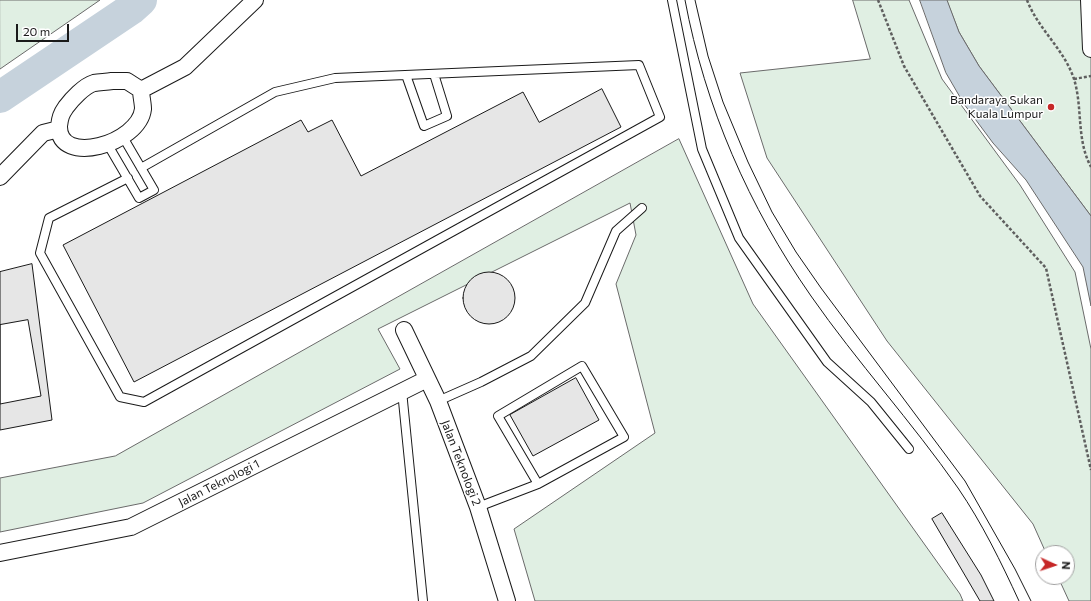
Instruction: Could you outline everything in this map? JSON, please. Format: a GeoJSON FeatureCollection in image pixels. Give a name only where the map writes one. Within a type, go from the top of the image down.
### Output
{"type":"FeatureCollection","features":[{"type":"Feature","properties":{"kind":"street"},"geometry":{"type":"LineString","coordinates":[[141,90],[185,68],[255,0]]}},
{"type":"Feature","properties":{"kind":"street"},"geometry":{"type":"LineString","coordinates":[[1089,0],[1091,49]]}},
{"type":"Feature","properties":{"kind":"street"},"geometry":{"type":"LineString","coordinates":[[127,81],[141,90],[143,109],[137,123],[123,137],[108,144],[74,148],[60,136],[60,115],[71,100],[92,83],[127,81]]}},
{"type":"Feature","properties":{"kind":"street"},"geometry":{"type":"LineString","coordinates":[[0,177],[43,133],[59,129]]}},
{"type":"Feature","properties":{"kind":"street","name":"Jalan Teknologi 2"},"geometry":{"type":"LineString","coordinates":[[404,330],[438,401],[478,507],[507,601]]}},
{"type":"Feature","properties":{"kind":"street","name":"Jalan Teknologi 1"},"geometry":{"type":"LineString","coordinates":[[0,553],[131,527],[427,379]]}},
{"type":"Feature","properties":{"kind":"lane"},"geometry":{"type":"LineString","coordinates":[[672,0],[702,149],[739,238],[827,362],[871,402],[909,449]]}},
{"type":"Feature","properties":{"kind":"lane"},"geometry":{"type":"LineString","coordinates":[[128,178],[49,218],[40,253],[120,397],[144,402],[660,117],[639,65],[335,78],[275,92],[141,168]]}},
{"type":"Feature","properties":{"kind":"lane"},"geometry":{"type":"LineString","coordinates":[[406,75],[424,126],[447,116],[434,74]]}},
{"type":"Feature","properties":{"kind":"lane"},"geometry":{"type":"LineString","coordinates":[[108,144],[139,198],[154,190],[123,137]]}},
{"type":"Feature","properties":{"kind":"lane"},"geometry":{"type":"LineString","coordinates":[[438,401],[481,382],[531,356],[585,303],[616,231],[642,208]]}},
{"type":"Feature","properties":{"kind":"lane"},"geometry":{"type":"LineString","coordinates":[[478,507],[538,484],[624,437],[582,366],[498,416],[538,484]]}},
{"type":"Feature","properties":{"kind":"lane"},"geometry":{"type":"LineString","coordinates":[[402,391],[423,601]]}},
{"type":"Feature","properties":{"kind":"path"},"geometry":{"type":"LineString","coordinates":[[878,0],[904,66],[980,196],[1046,268],[1091,470]]}},
{"type":"Feature","properties":{"kind":"path"},"geometry":{"type":"LineString","coordinates":[[1027,0],[1032,13],[1060,51],[1074,79],[1082,142],[1091,167]]}},
{"type":"Feature","properties":{"kind":"path"},"geometry":{"type":"LineString","coordinates":[[1074,79],[1091,76]]}},
{"type":"Feature","properties":{"kind":"green space"},"geometry":{"type":"Polygon","coordinates":[[[0,0],[100,0],[0,69],[0,0]]]}},
{"type":"Feature","properties":{"kind":"green space"},"geometry":{"type":"Polygon","coordinates":[[[853,0],[909,0],[942,79],[1020,185],[1075,272],[1091,349],[1091,601],[1069,601],[1062,585],[1075,585],[1075,545],[1042,545],[1033,524],[887,341],[767,158],[740,73],[870,59],[853,0]]]}},
{"type":"Feature","properties":{"kind":"green space","name":"Bandaraya Sukan Kuala Lumpur"},"geometry":{"type":"Polygon","coordinates":[[[947,0],[1091,0],[1091,216],[979,66],[959,32],[947,0]]]}},
{"type":"Feature","properties":{"kind":"green space"},"geometry":{"type":"Polygon","coordinates":[[[679,139],[753,304],[960,594],[963,601],[535,601],[514,529],[655,433],[616,284],[636,235],[630,203],[378,329],[400,369],[143,503],[0,532],[0,478],[115,456],[679,139]]]}},
{"type":"Feature","properties":{"kind":"shaded area"},"geometry":{"type":"Polygon","coordinates":[[[920,0],[947,0],[959,32],[979,66],[1091,216],[1091,306],[1083,267],[1026,180],[993,143],[964,104],[946,73],[920,0]]]}},
{"type":"Feature","properties":{"kind":"building"},"geometry":{"type":"Polygon","coordinates":[[[602,89],[621,127],[134,382],[63,245],[301,120],[308,132],[332,120],[361,176],[523,92],[539,122],[602,89]]]}},
{"type":"Feature","properties":{"kind":"building"},"geometry":{"type":"Polygon","coordinates":[[[32,264],[52,420],[0,430],[0,272],[32,264]]]}},
{"type":"Feature","properties":{"kind":"building"},"geometry":{"type":"Polygon","coordinates":[[[489,272],[499,274],[507,280],[513,288],[515,298],[513,308],[507,316],[499,322],[489,324],[479,322],[471,316],[465,308],[463,298],[465,288],[471,280],[479,274],[489,272]]]}},
{"type":"Feature","properties":{"kind":"building"},"geometry":{"type":"Polygon","coordinates":[[[28,320],[41,396],[0,404],[0,325],[28,320]]]}},
{"type":"Feature","properties":{"kind":"building"},"geometry":{"type":"Polygon","coordinates":[[[576,378],[599,420],[533,456],[510,415],[576,378]]]}},
{"type":"Feature","properties":{"kind":"building"},"geometry":{"type":"Polygon","coordinates":[[[942,513],[981,575],[994,601],[980,601],[932,519],[942,513]]]}},
{"type":"Feature","properties":{"kind":"waterway"},"geometry":{"type":"LineString","coordinates":[[0,97],[131,9],[141,0]]}},
{"type":"Feature","properties":{"kind":"tram line"},"geometry":{"type":"LineString","coordinates":[[685,0],[704,79],[717,117],[732,155],[768,227],[811,296],[847,345],[922,439],[958,488],[991,543],[1019,601]]}},
{"type":"Feature","properties":{"kind":"tram line"},"geometry":{"type":"LineString","coordinates":[[695,0],[708,56],[723,102],[748,162],[772,212],[796,252],[821,288],[965,481],[1015,569],[1031,601]]}},
{"type":"Feature","properties":{"kind":"place","name":"Bandaraya Sukan Kuala Lumpur"},"geometry":{"type":"Point","coordinates":[1051,107]}}]}
